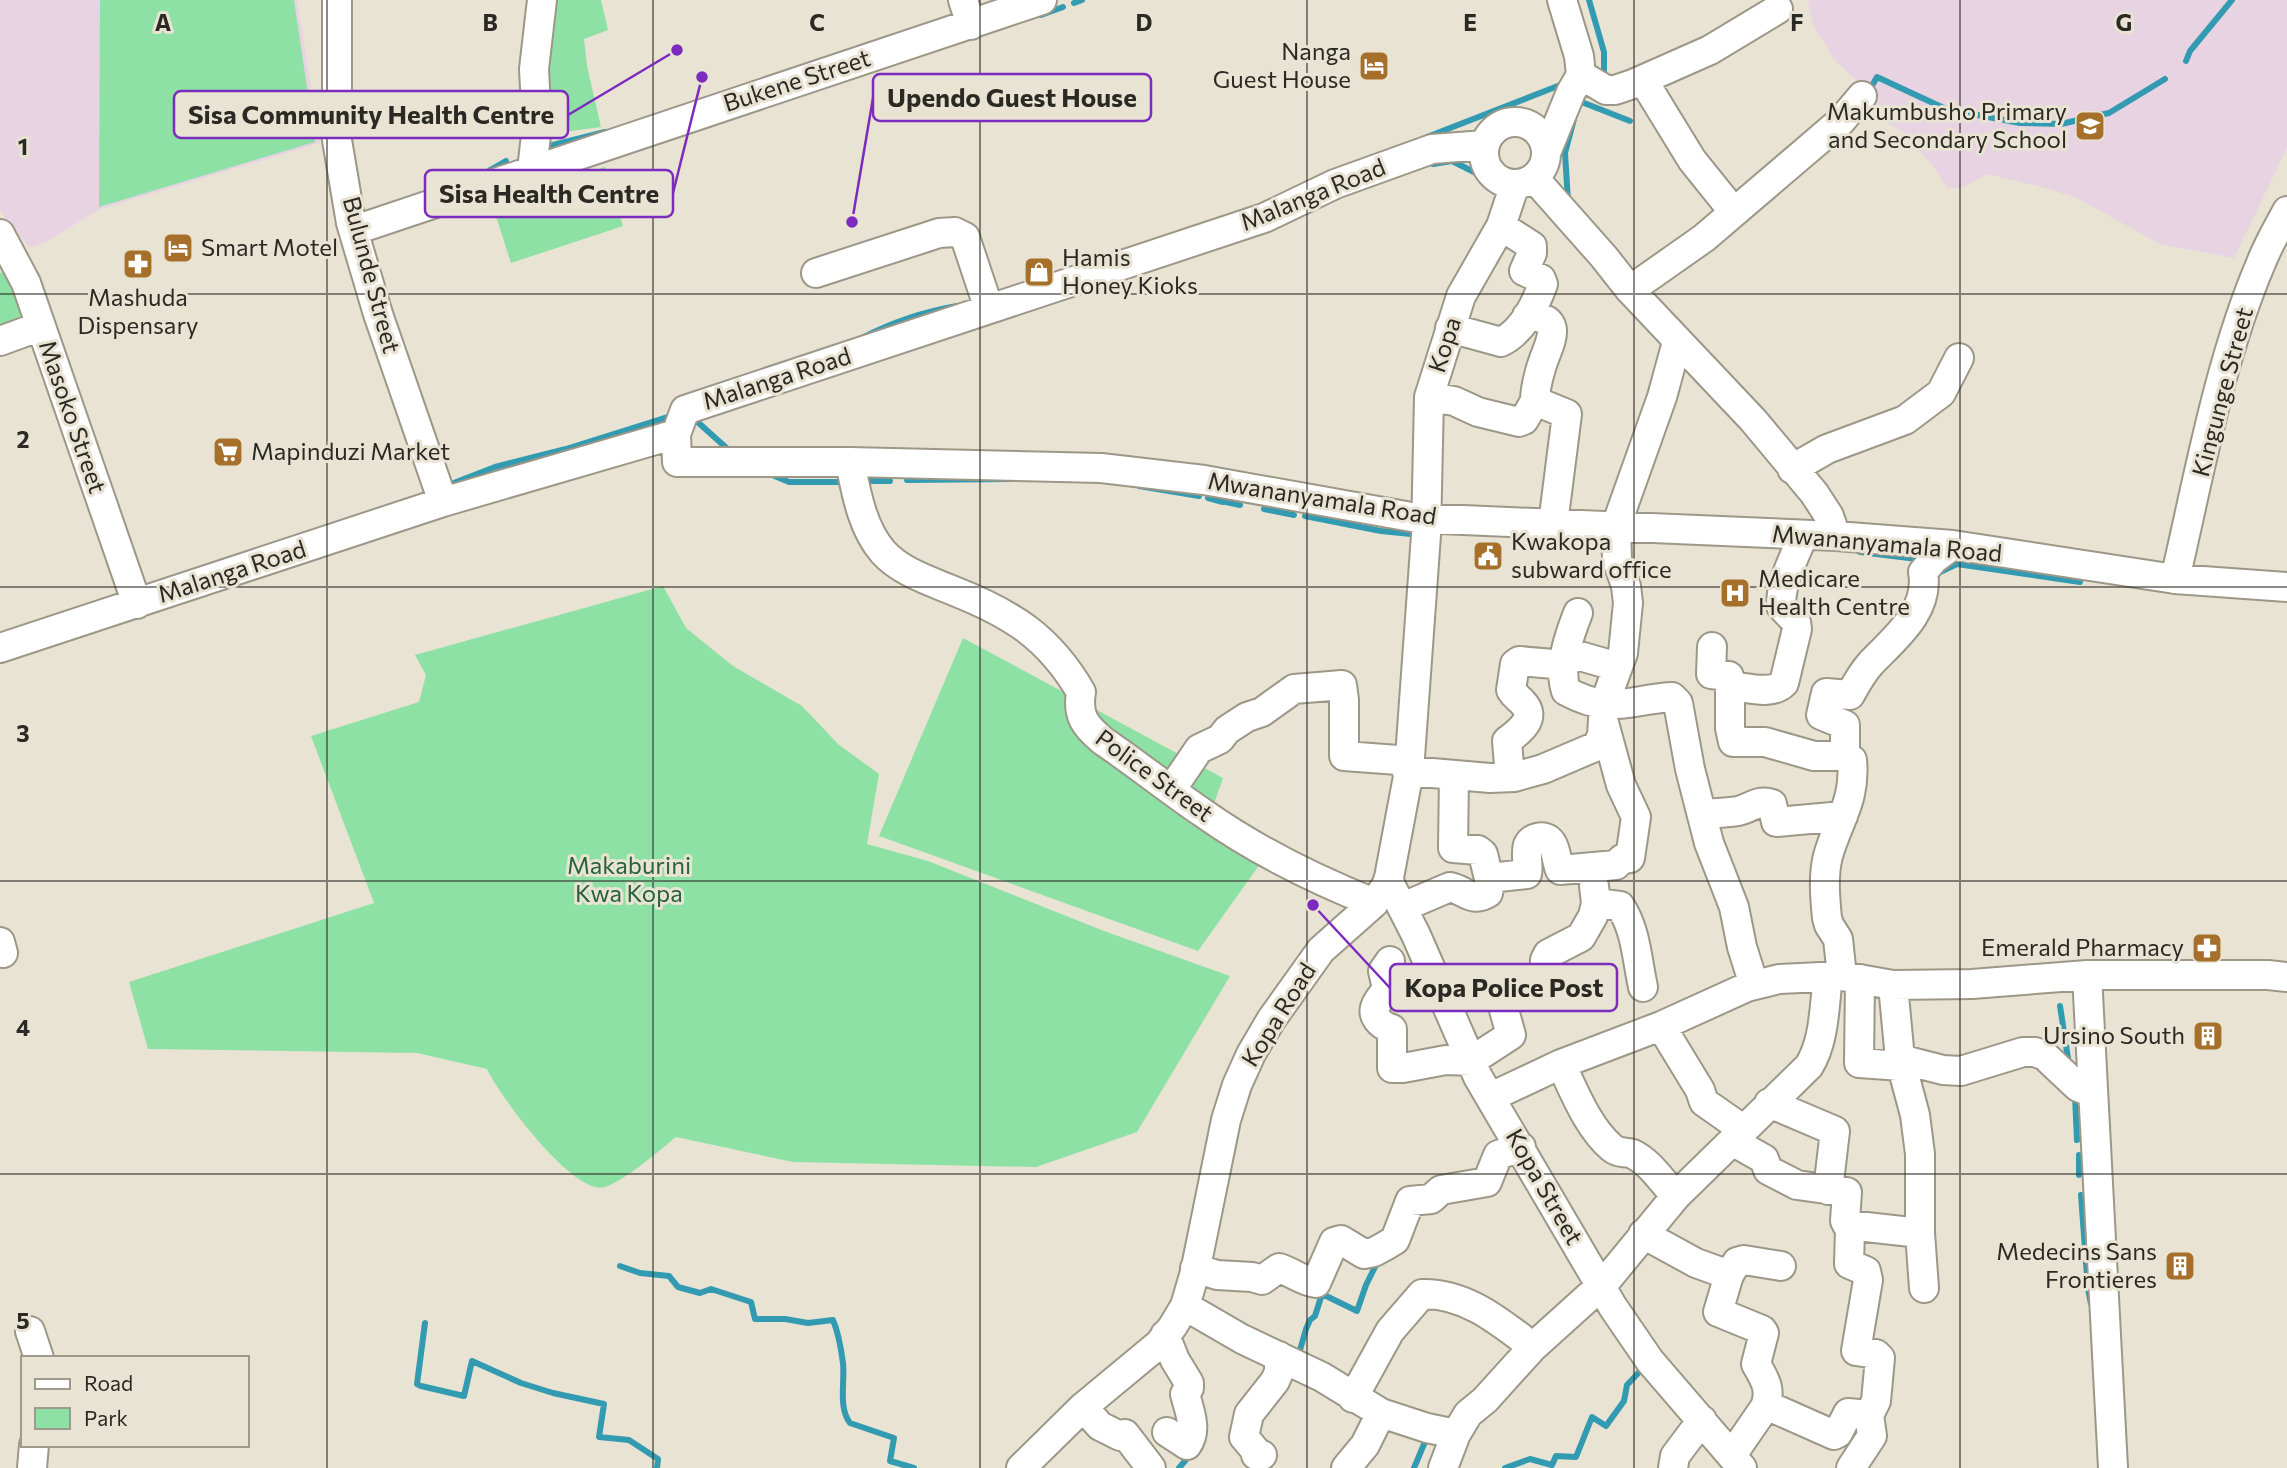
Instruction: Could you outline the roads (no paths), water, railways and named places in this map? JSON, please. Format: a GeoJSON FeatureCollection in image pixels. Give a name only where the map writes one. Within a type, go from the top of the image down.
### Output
{"type":"FeatureCollection","features":[{"type":"Feature","properties":{"kind":"street","name":"Bulunde Street"},"geometry":{"type":"LineString","coordinates":[[337,0],[337,140],[351,223],[378,314],[443,502]]}},
{"type":"Feature","properties":{"kind":"street"},"geometry":{"type":"LineString","coordinates":[[531,170],[537,126],[534,69],[542,0]]}},
{"type":"Feature","properties":{"kind":"street","name":"Bukene Street"},"geometry":{"type":"LineString","coordinates":[[355,230],[835,67],[967,13],[1042,0]]}},
{"type":"Feature","properties":{"kind":"street"},"geometry":{"type":"LineString","coordinates":[[1530,125],[1576,83],[1579,55],[1562,0]]}},
{"type":"Feature","properties":{"kind":"street"},"geometry":{"type":"LineString","coordinates":[[1576,83],[1615,90],[1643,80],[1710,50],[1778,9]]}},
{"type":"Feature","properties":{"kind":"street"},"geometry":{"type":"LineString","coordinates":[[1643,80],[1692,160],[1733,211]]}},
{"type":"Feature","properties":{"kind":"street","name":"Kopa"},"geometry":{"type":"LineString","coordinates":[[1425,518],[1429,397],[1461,296],[1532,172],[1576,83]]}},
{"type":"Feature","properties":{"kind":"street"},"geometry":{"type":"LineString","coordinates":[[1630,290],[1704,238],[1841,121],[1862,96]]}},
{"type":"Feature","properties":{"kind":"street"},"geometry":{"type":"LineString","coordinates":[[1521,122],[1530,125],[1542,137],[1532,172],[1504,182],[1495,177],[1484,158],[1485,145],[1494,130],[1502,125],[1521,122]]}},
{"type":"Feature","properties":{"kind":"street","name":"Malanga Road"},"geometry":{"type":"LineString","coordinates":[[0,648],[443,502],[676,434],[685,410],[1264,218],[1335,184],[1432,149],[1485,145]]}},
{"type":"Feature","properties":{"kind":"street"},"geometry":{"type":"LineString","coordinates":[[1532,172],[1630,290],[1753,420],[1814,494],[1829,516],[1836,536]]}},
{"type":"Feature","properties":{"kind":"street","name":"Kingunge Street"},"geometry":{"type":"LineString","coordinates":[[2175,579],[2232,345],[2260,264],[2287,211]]}},
{"type":"Feature","properties":{"kind":"street"},"geometry":{"type":"LineString","coordinates":[[1450,328],[1501,342],[1518,330],[1539,295],[1543,281],[1524,271],[1532,253],[1532,246],[1501,226]]}},
{"type":"Feature","properties":{"kind":"street"},"geometry":{"type":"LineString","coordinates":[[816,273],[939,233],[955,232],[965,237],[989,309]]}},
{"type":"Feature","properties":{"kind":"street","name":"Masoko Street"},"geometry":{"type":"LineString","coordinates":[[0,234],[26,283],[137,604]]}},
{"type":"Feature","properties":{"kind":"street"},"geometry":{"type":"LineString","coordinates":[[1429,397],[1454,401],[1478,412],[1518,422],[1524,420],[1535,401],[1540,370],[1553,333],[1552,326],[1545,319],[1527,316]]}},
{"type":"Feature","properties":{"kind":"street"},"geometry":{"type":"LineString","coordinates":[[0,341],[41,327]]}},
{"type":"Feature","properties":{"kind":"street"},"geometry":{"type":"LineString","coordinates":[[1171,790],[1199,750],[1294,689],[1304,687],[1342,685],[1344,756],[1398,760],[1409,771],[1468,778],[1510,777],[1543,769],[1597,746],[1602,735],[1604,713],[1623,653],[1628,603],[1626,586],[1617,560],[1616,526],[1662,397],[1677,342]]}},
{"type":"Feature","properties":{"kind":"street"},"geometry":{"type":"LineString","coordinates":[[1792,469],[1827,449],[1906,420],[1941,393],[1959,358]]}},
{"type":"Feature","properties":{"kind":"street"},"geometry":{"type":"LineString","coordinates":[[1535,401],[1567,414],[1553,524]]}},
{"type":"Feature","properties":{"kind":"street","name":"Mwananyamala Road"},"geometry":{"type":"LineString","coordinates":[[676,434],[677,462],[850,462],[1101,468],[1204,480],[1425,518],[1836,536],[1953,545],[2175,579],[2287,587]]}},
{"type":"Feature","properties":{"kind":"street","name":"Police Street"},"geometry":{"type":"LineString","coordinates":[[850,462],[858,503],[883,552],[918,577],[1012,617],[1040,640],[1067,669],[1081,692],[1078,708],[1091,730],[1203,814],[1249,842],[1338,888],[1381,892]]}},
{"type":"Feature","properties":{"kind":"street"},"geometry":{"type":"LineString","coordinates":[[1381,892],[1409,771],[1425,518]]}},
{"type":"Feature","properties":{"kind":"street"},"geometry":{"type":"LineString","coordinates":[[1730,685],[1777,689],[1786,678],[1797,629],[1796,622],[1781,607],[1781,593],[1789,563],[1803,535]]}},
{"type":"Feature","properties":{"kind":"street"},"geometry":{"type":"LineString","coordinates":[[1826,693],[1850,695],[1867,668],[1893,643],[1916,612],[1926,585],[1923,572],[1934,559],[1953,545]]}},
{"type":"Feature","properties":{"kind":"street"},"geometry":{"type":"LineString","coordinates":[[1578,613],[1570,633],[1564,685],[1566,691],[1604,713],[1675,698],[1709,844],[1734,907],[1742,947],[1754,985]]}},
{"type":"Feature","properties":{"kind":"street"},"geometry":{"type":"LineString","coordinates":[[1712,647],[1712,674],[1729,676],[1732,742],[1765,742],[1814,756],[1845,755],[1852,760],[1852,796],[1829,854],[1825,894],[1828,923],[1839,944],[1859,1063],[1901,1063],[1961,1071],[2023,1052],[2035,1052],[2045,1056],[2078,1087],[2093,1093]]}},
{"type":"Feature","properties":{"kind":"street"},"geometry":{"type":"LineString","coordinates":[[1510,777],[1507,741],[1521,731],[1529,716],[1527,708],[1511,690],[1515,664],[1519,661],[1566,659],[1618,667]]}},
{"type":"Feature","properties":{"kind":"street"},"geometry":{"type":"LineString","coordinates":[[1786,678],[1824,688],[1826,693],[1821,715],[1845,725],[1845,755]]}},
{"type":"Feature","properties":{"kind":"street"},"geometry":{"type":"LineString","coordinates":[[1489,878],[1527,874],[1528,845],[1537,837],[1547,838],[1556,849],[1560,870],[1616,865],[1622,859],[1630,858],[1636,826],[1635,812],[1627,803],[1620,785],[1604,713]]}},
{"type":"Feature","properties":{"kind":"street"},"geometry":{"type":"LineString","coordinates":[[1403,907],[1450,887],[1470,897],[1488,893],[1489,878],[1481,851],[1453,848],[1454,775]]}},
{"type":"Feature","properties":{"kind":"street"},"geometry":{"type":"LineString","coordinates":[[1702,814],[1742,810],[1764,802],[1772,804],[1776,822],[1843,816]]}},
{"type":"Feature","properties":{"kind":"street"},"geometry":{"type":"LineString","coordinates":[[1390,961],[1383,971],[1387,988],[1377,1003],[1376,1011],[1378,1023],[1392,1029],[1391,1068],[1446,1060],[1471,1061],[1511,1035],[1504,1010],[1506,1003],[1544,978],[1548,954],[1581,937],[1594,916],[1596,903],[1590,866]]}},
{"type":"Feature","properties":{"kind":"street","name":"Kopa Street"},"geometry":{"type":"LineString","coordinates":[[1381,892],[1403,907],[1471,1061],[1601,1286],[1650,1361],[1737,1461]]}},
{"type":"Feature","properties":{"kind":"street","name":"Kopa Road"},"geometry":{"type":"LineString","coordinates":[[1021,1468],[1083,1407],[1136,1364],[1165,1335],[1185,1306],[1226,1120],[1237,1085],[1251,1054],[1271,1020],[1321,950],[1381,892]]}},
{"type":"Feature","properties":{"kind":"street"},"geometry":{"type":"LineString","coordinates":[[1596,903],[1620,906],[1627,916],[1632,928],[1643,988]]}},
{"type":"Feature","properties":{"kind":"street"},"geometry":{"type":"LineString","coordinates":[[2087,975],[2113,1468]]}},
{"type":"Feature","properties":{"kind":"street"},"geometry":{"type":"LineString","coordinates":[[1491,1097],[1560,1064],[1661,1026],[1754,985],[1792,978],[1843,977],[1893,985],[1972,984],[2087,975],[2287,977]]}},
{"type":"Feature","properties":{"kind":"street"},"geometry":{"type":"LineString","coordinates":[[1443,1468],[1456,1434],[1468,1415],[1533,1348],[1601,1286],[1676,1196],[1769,1103],[1799,1077],[1816,1054],[1843,977]]}},
{"type":"Feature","properties":{"kind":"street"},"geometry":{"type":"LineString","coordinates":[[1893,985],[1901,1063],[1915,1115],[1920,1154],[1920,1233],[1924,1289]]}},
{"type":"Feature","properties":{"kind":"street"},"geometry":{"type":"LineString","coordinates":[[1661,1026],[1700,1090],[1704,1102],[1765,1159],[1768,1170],[1785,1181],[1812,1188],[1847,1192],[1845,1221],[1849,1225],[1920,1233]]}},
{"type":"Feature","properties":{"kind":"street"},"geometry":{"type":"LineString","coordinates":[[1560,1064],[1603,1138],[1618,1152],[1629,1153],[1647,1164],[1676,1196]]}},
{"type":"Feature","properties":{"kind":"street"},"geometry":{"type":"LineString","coordinates":[[1769,1103],[1835,1131],[1828,1190]]}},
{"type":"Feature","properties":{"kind":"street"},"geometry":{"type":"LineString","coordinates":[[1195,1268],[1217,1275],[1262,1280],[1279,1268],[1316,1283],[1334,1242],[1341,1240],[1360,1252],[1374,1252],[1395,1240],[1410,1201],[1431,1199],[1441,1190],[1487,1182],[1498,1155],[1521,1147]]}},
{"type":"Feature","properties":{"kind":"street"},"geometry":{"type":"LineString","coordinates":[[1849,1225],[1849,1265],[1866,1271],[1868,1280],[1856,1350],[1875,1354],[1880,1358],[1875,1401],[1869,1415],[1872,1436],[1852,1468]]}},
{"type":"Feature","properties":{"kind":"street"},"geometry":{"type":"LineString","coordinates":[[1643,1234],[1687,1259],[1729,1275]]}},
{"type":"Feature","properties":{"kind":"street"},"geometry":{"type":"LineString","coordinates":[[1737,1461],[1768,1402],[1766,1380],[1756,1364],[1764,1333],[1718,1312],[1729,1275],[1737,1262],[1744,1260],[1781,1266]]}},
{"type":"Feature","properties":{"kind":"street"},"geometry":{"type":"LineString","coordinates":[[1353,1398],[1390,1331],[1422,1294],[1477,1307],[1533,1348]]}},
{"type":"Feature","properties":{"kind":"street"},"geometry":{"type":"LineString","coordinates":[[1185,1306],[1242,1339],[1322,1377],[1381,1413],[1456,1434]]}},
{"type":"Feature","properties":{"kind":"street"},"geometry":{"type":"LineString","coordinates":[[30,1331],[38,1356]]}},
{"type":"Feature","properties":{"kind":"street"},"geometry":{"type":"LineString","coordinates":[[1165,1335],[1175,1360],[1189,1383],[1185,1394],[1192,1422],[1191,1439],[1187,1444],[1167,1433]]}},
{"type":"Feature","properties":{"kind":"street"},"geometry":{"type":"LineString","coordinates":[[1262,1455],[1256,1455],[1252,1445],[1244,1437],[1245,1431],[1249,1414],[1275,1381],[1279,1372],[1279,1356]]}},
{"type":"Feature","properties":{"kind":"street"},"geometry":{"type":"LineString","coordinates":[[1768,1402],[1773,1408],[1834,1434],[1838,1433],[1848,1413],[1869,1415]]}},
{"type":"Feature","properties":{"kind":"street"},"geometry":{"type":"LineString","coordinates":[[1083,1407],[1100,1426],[1120,1436],[1125,1434],[1151,1468]]}},
{"type":"Feature","properties":{"kind":"street"},"geometry":{"type":"LineString","coordinates":[[1346,1468],[1365,1445],[1381,1413]]}},
{"type":"Feature","properties":{"kind":"street"},"geometry":{"type":"LineString","coordinates":[[1673,1468],[1675,1456],[1702,1420]]}},
{"type":"Feature","properties":{"kind":"street"},"geometry":{"type":"LineString","coordinates":[[32,1468],[34,1447]]}},
{"type":"Feature","properties":{"kind":"waterway"},"geometry":{"type":"LineString","coordinates":[[1074,3],[1082,0]]}},
{"type":"Feature","properties":{"kind":"waterway"},"geometry":{"type":"LineString","coordinates":[[1589,0],[1604,52],[1604,78]]}},
{"type":"Feature","properties":{"kind":"waterway"},"geometry":{"type":"LineString","coordinates":[[2186,61],[2190,51],[2232,0]]}},
{"type":"Feature","properties":{"kind":"waterway"},"geometry":{"type":"LineString","coordinates":[[1035,14],[1041,15],[1063,7]]}},
{"type":"Feature","properties":{"kind":"waterway"},"geometry":{"type":"LineString","coordinates":[[1869,91],[1877,77],[1946,109],[2020,123],[2061,124],[2109,113],[2165,79]]}},
{"type":"Feature","properties":{"kind":"waterway"},"geometry":{"type":"LineString","coordinates":[[1427,137],[1563,84]]}},
{"type":"Feature","properties":{"kind":"waterway"},"geometry":{"type":"LineString","coordinates":[[1579,101],[1630,121]]}},
{"type":"Feature","properties":{"kind":"waterway"},"geometry":{"type":"LineString","coordinates":[[1568,201],[1565,153],[1574,119]]}},
{"type":"Feature","properties":{"kind":"waterway"},"geometry":{"type":"LineString","coordinates":[[541,148],[605,132]]}},
{"type":"Feature","properties":{"kind":"waterway"},"geometry":{"type":"LineString","coordinates":[[1432,158],[1433,164],[1452,161],[1480,175],[1503,195]]}},
{"type":"Feature","properties":{"kind":"waterway"},"geometry":{"type":"LineString","coordinates":[[490,170],[506,161]]}},
{"type":"Feature","properties":{"kind":"waterway"},"geometry":{"type":"LineString","coordinates":[[862,338],[908,318],[957,306]]}},
{"type":"Feature","properties":{"kind":"waterway"},"geometry":{"type":"LineString","coordinates":[[446,486],[495,467],[566,449],[674,415]]}},
{"type":"Feature","properties":{"kind":"waterway"},"geometry":{"type":"LineString","coordinates":[[692,417],[731,452]]}},
{"type":"Feature","properties":{"kind":"waterway"},"geometry":{"type":"LineString","coordinates":[[770,474],[789,482],[839,482]]}},
{"type":"Feature","properties":{"kind":"waterway"},"geometry":{"type":"LineString","coordinates":[[907,480],[1011,479]]}},
{"type":"Feature","properties":{"kind":"waterway"},"geometry":{"type":"LineString","coordinates":[[861,481],[890,481]]}},
{"type":"Feature","properties":{"kind":"waterway"},"geometry":{"type":"LineString","coordinates":[[1139,486],[1199,496]]}},
{"type":"Feature","properties":{"kind":"waterway"},"geometry":{"type":"LineString","coordinates":[[1208,498],[1223,502]]}},
{"type":"Feature","properties":{"kind":"waterway"},"geometry":{"type":"LineString","coordinates":[[1226,502],[1240,505]]}},
{"type":"Feature","properties":{"kind":"waterway"},"geometry":{"type":"LineString","coordinates":[[1264,509],[1294,515]]}},
{"type":"Feature","properties":{"kind":"waterway"},"geometry":{"type":"LineString","coordinates":[[1305,516],[1381,531],[1421,535]]}},
{"type":"Feature","properties":{"kind":"waterway"},"geometry":{"type":"LineString","coordinates":[[1860,552],[1917,559]]}},
{"type":"Feature","properties":{"kind":"waterway"},"geometry":{"type":"LineString","coordinates":[[1938,573],[1957,564],[2080,582]]}},
{"type":"Feature","properties":{"kind":"waterway"},"geometry":{"type":"LineString","coordinates":[[2060,1006],[2069,1065]]}},
{"type":"Feature","properties":{"kind":"waterway"},"geometry":{"type":"LineString","coordinates":[[2075,1096],[2077,1140]]}},
{"type":"Feature","properties":{"kind":"waterway"},"geometry":{"type":"LineString","coordinates":[[2079,1155],[2079,1175]]}},
{"type":"Feature","properties":{"kind":"waterway"},"geometry":{"type":"LineString","coordinates":[[2081,1195],[2091,1304]]}},
{"type":"Feature","properties":{"kind":"waterway"},"geometry":{"type":"LineString","coordinates":[[1298,1357],[1306,1329],[1315,1316],[1322,1294],[1357,1311],[1379,1259]]}},
{"type":"Feature","properties":{"kind":"waterway"},"geometry":{"type":"LineString","coordinates":[[620,1266],[640,1273],[669,1276],[678,1287],[700,1293],[711,1289],[751,1302],[755,1319],[785,1319],[808,1323],[833,1320],[842,1357],[846,1417],[850,1423],[894,1438],[890,1461],[914,1468]]}},
{"type":"Feature","properties":{"kind":"waterway"},"geometry":{"type":"LineString","coordinates":[[425,1323],[417,1384],[464,1396],[472,1361],[521,1383],[604,1404],[599,1437],[629,1440],[658,1459],[657,1468]]}},
{"type":"Feature","properties":{"kind":"waterway"},"geometry":{"type":"LineString","coordinates":[[1505,1468],[1530,1459],[1552,1465],[1556,1456],[1576,1457],[1592,1417],[1606,1426],[1624,1401],[1627,1385],[1644,1367]]}},
{"type":"Feature","properties":{"kind":"waterway"},"geometry":{"type":"LineString","coordinates":[[1414,1468],[1427,1437]]}},
{"type":"Feature","properties":{"kind":"waterway"},"geometry":{"type":"LineString","coordinates":[[1179,1468],[1190,1455]]}},
{"type":"Feature","properties":{"kind":"place","name":"Sisa Community Health Centre"},"geometry":{"type":"Point","coordinates":[677,50]}},
{"type":"Feature","properties":{"kind":"place","name":"Nanga Guest House"},"geometry":{"type":"Point","coordinates":[1374,66]}},
{"type":"Feature","properties":{"kind":"place","name":"Sisa Health Centre"},"geometry":{"type":"Point","coordinates":[702,77]}},
{"type":"Feature","properties":{"kind":"place","name":"Makumbusho Primary and Secondary School"},"geometry":{"type":"Point","coordinates":[2090,126]}},
{"type":"Feature","properties":{"kind":"place","name":"Upendo Guest House"},"geometry":{"type":"Point","coordinates":[852,222]}},
{"type":"Feature","properties":{"kind":"place","name":"Smart Motel"},"geometry":{"type":"Point","coordinates":[178,248]}},
{"type":"Feature","properties":{"kind":"place","name":"Mashuda Dispensary"},"geometry":{"type":"Point","coordinates":[138,264]}},
{"type":"Feature","properties":{"kind":"place","name":"Hamis Honey Kioks"},"geometry":{"type":"Point","coordinates":[1039,272]}},
{"type":"Feature","properties":{"kind":"place","name":"Mapinduzi Market"},"geometry":{"type":"Point","coordinates":[228,452]}},
{"type":"Feature","properties":{"kind":"place","name":"Kwakopa subward office"},"geometry":{"type":"Point","coordinates":[1488,556]}},
{"type":"Feature","properties":{"kind":"place","name":"Medicare Health Centre"},"geometry":{"type":"Point","coordinates":[1735,593]}},
{"type":"Feature","properties":{"kind":"place","name":"Kopa Police Post"},"geometry":{"type":"Point","coordinates":[1313,905]}},
{"type":"Feature","properties":{"kind":"place","name":"Emerald Pharmacy"},"geometry":{"type":"Point","coordinates":[2207,948]}},
{"type":"Feature","properties":{"kind":"place","name":"Ursino South"},"geometry":{"type":"Point","coordinates":[2208,1036]}},
{"type":"Feature","properties":{"kind":"place","name":"Medecins Sans Frontieres"},"geometry":{"type":"Point","coordinates":[2180,1266]}},
{"type":"Feature","properties":{"kind":"park label","name":"Makaburini Kwa Kopa"},"geometry":{"type":"Point","coordinates":[629,880]}}]}
